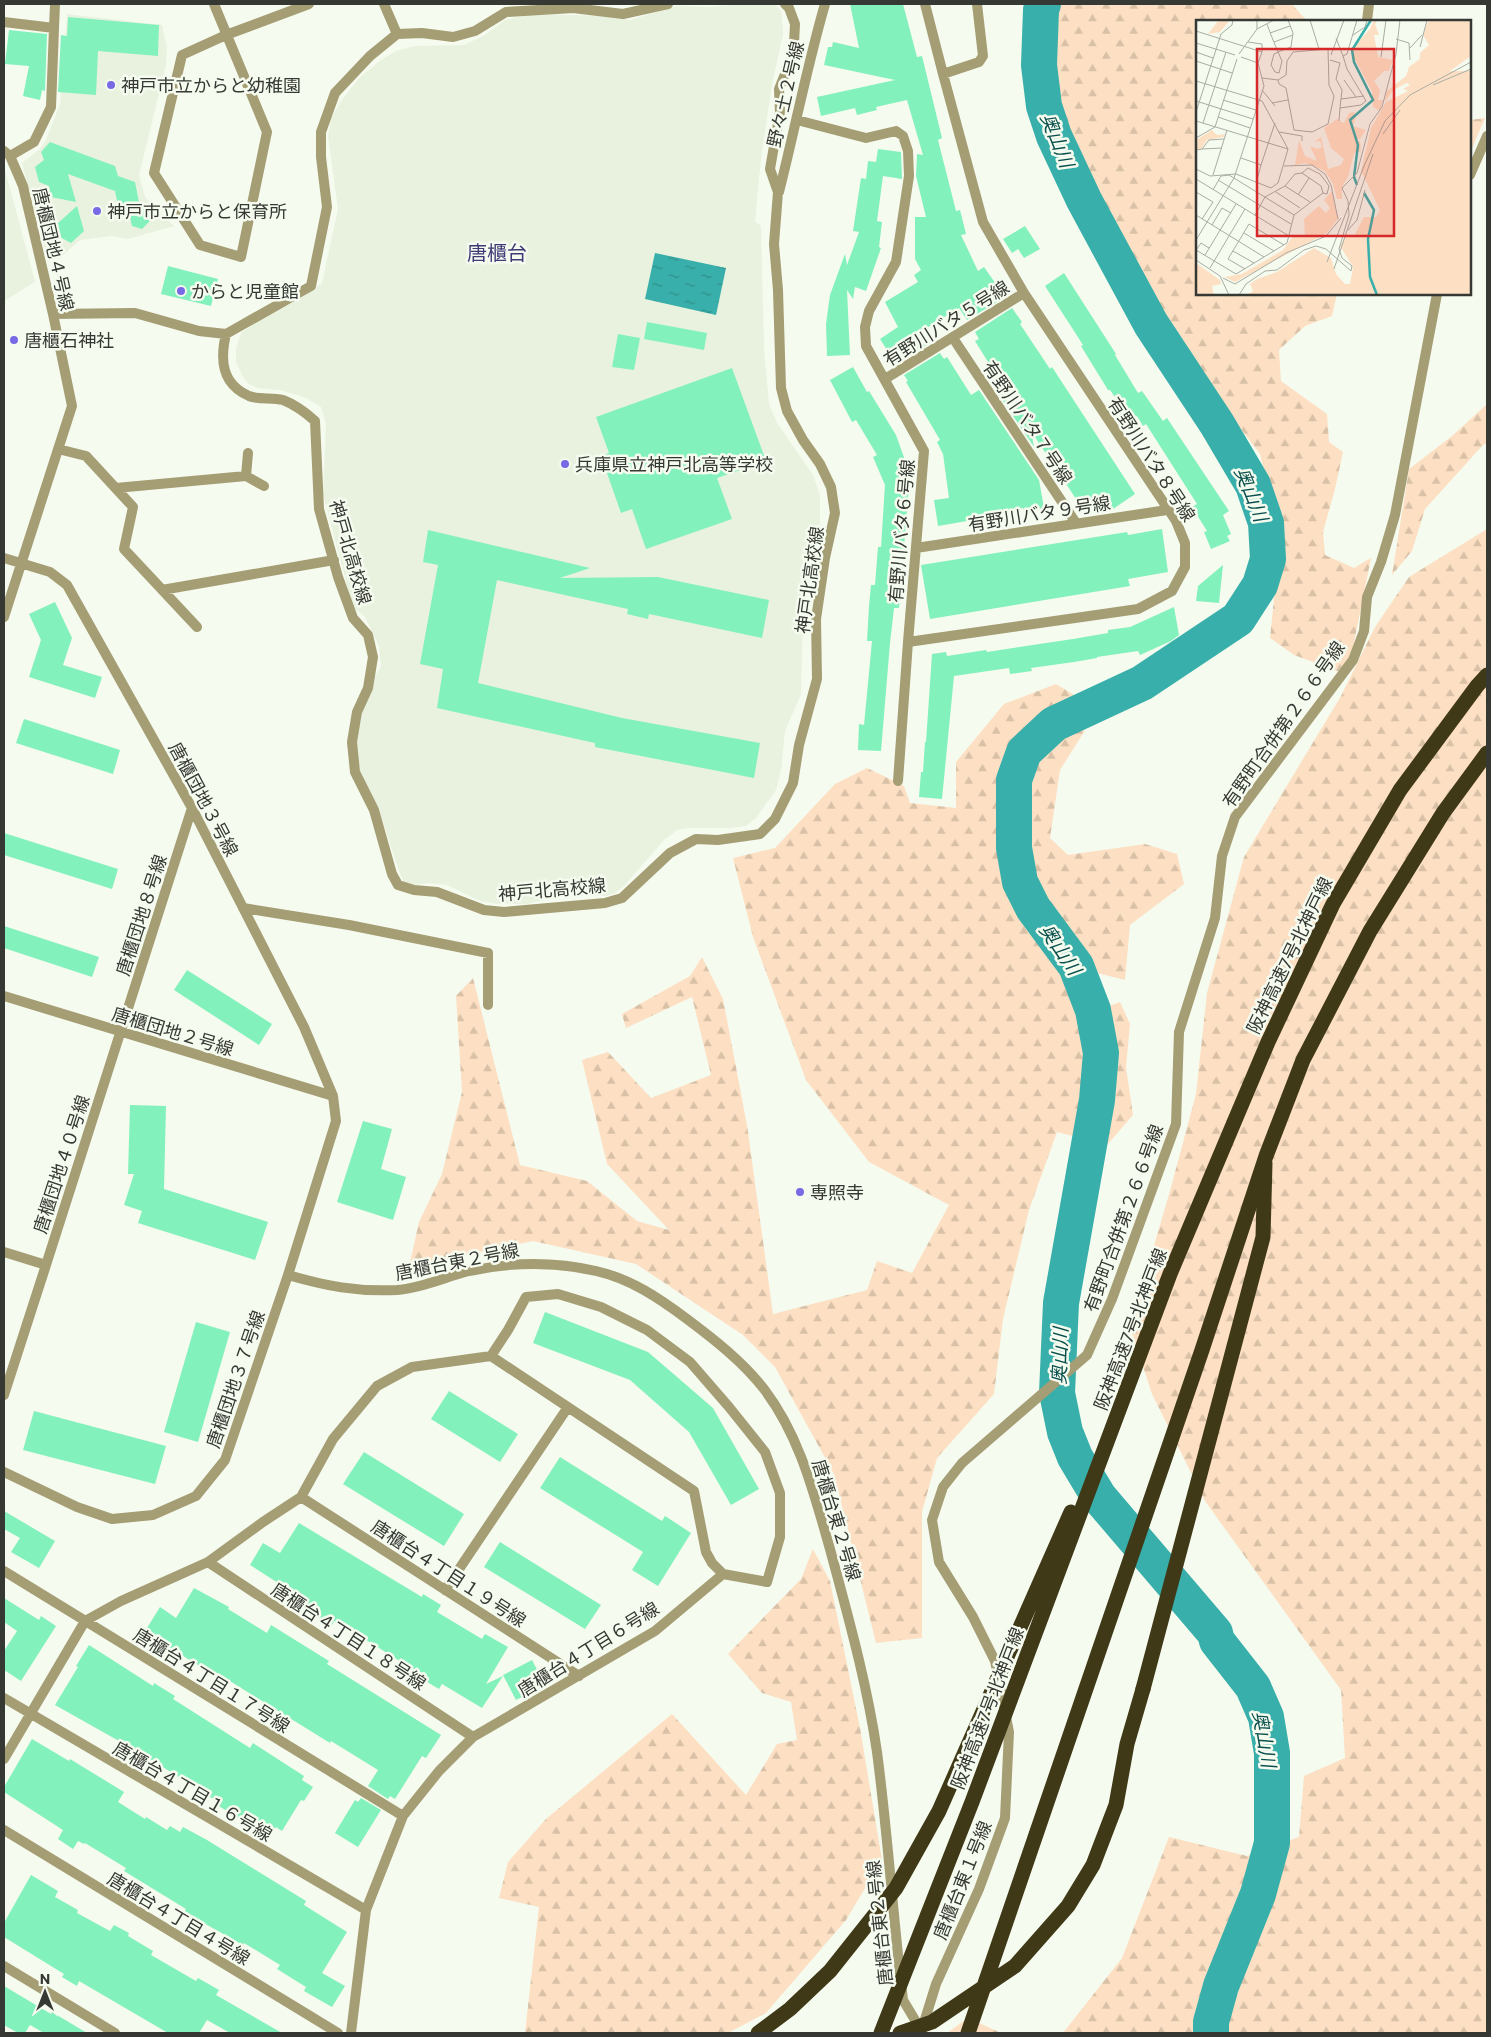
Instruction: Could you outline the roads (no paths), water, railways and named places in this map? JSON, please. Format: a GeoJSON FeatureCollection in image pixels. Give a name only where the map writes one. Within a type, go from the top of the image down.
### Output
{"type":"FeatureCollection","features":[{"type":"Feature","properties":{"kind":"highway","name":"阪神高速7号北神戸線"},"geometry":{"type":"LineString","coordinates":[[881,2033],[972,1802],[1170,1274],[1268,1042],[1333,904],[1400,790],[1487,675]]}},
{"type":"Feature","properties":{"kind":"highway"},"geometry":{"type":"LineString","coordinates":[[968,2033],[1202,1350],[1266,1156],[1303,1060],[1370,931],[1443,813],[1487,753]]}},
{"type":"Feature","properties":{"kind":"highway"},"geometry":{"type":"LineString","coordinates":[[900,2033],[932,2022],[1015,1966],[1068,1906],[1093,1865],[1116,1805],[1127,1744],[1263,1236],[1266,1156]]}},
{"type":"Feature","properties":{"kind":"highway"},"geometry":{"type":"LineString","coordinates":[[758,2033],[790,2009],[830,1971],[896,1888],[939,1811],[1140,1354]]}},
{"type":"Feature","properties":{"kind":"street"},"geometry":{"type":"LineString","coordinates":[[7,154],[34,142],[51,107],[55,4]]}},
{"type":"Feature","properties":{"kind":"street"},"geometry":{"type":"LineString","coordinates":[[214,4],[226,35],[267,132],[241,257],[200,245],[154,173],[182,55],[226,35],[308,4]]}},
{"type":"Feature","properties":{"kind":"street"},"geometry":{"type":"LineString","coordinates":[[384,4],[396,34]]}},
{"type":"Feature","properties":{"kind":"street"},"geometry":{"type":"LineString","coordinates":[[53,314],[135,313],[199,331],[226,334],[311,286],[327,207],[321,132],[336,94],[370,56],[396,34],[422,33],[453,37],[475,32],[506,12],[573,8],[622,14],[668,4]]}},
{"type":"Feature","properties":{"kind":"street","name":"神戸北高校線"},"geometry":{"type":"LineString","coordinates":[[226,334],[221,352],[224,371],[234,385],[249,396],[281,400],[300,408],[315,421],[319,509],[353,618],[368,635],[373,657],[368,688],[357,712],[352,742],[355,772],[374,810],[392,874],[398,885],[414,890],[438,892],[484,910],[504,912],[605,903],[622,898],[670,853],[696,839],[718,840],[760,834],[775,819],[793,783],[799,745],[817,679],[816,619],[834,513],[831,487],[820,464],[803,440],[787,411],[781,388],[778,290],[774,244],[778,192],[770,169],[780,112],[779,89],[791,60],[794,43],[795,24],[789,8],[785,4]]}},
{"type":"Feature","properties":{"kind":"street","name":"野々土２号線"},"geometry":{"type":"LineString","coordinates":[[778,192],[797,120],[810,56],[825,4]]}},
{"type":"Feature","properties":{"kind":"street","name":"有野川バタ８号線"},"geometry":{"type":"LineString","coordinates":[[908,642],[1138,609],[1172,591],[1185,567],[1185,543],[1176,521],[1024,293],[983,222],[924,4]]}},
{"type":"Feature","properties":{"kind":"street"},"geometry":{"type":"LineString","coordinates":[[943,74],[979,62],[983,56],[977,4]]}},
{"type":"Feature","properties":{"kind":"street"},"geometry":{"type":"LineString","coordinates":[[1367,20],[1369,4]]}},
{"type":"Feature","properties":{"kind":"street"},"geometry":{"type":"LineString","coordinates":[[4,22],[54,28]]}},
{"type":"Feature","properties":{"kind":"street","name":"有野川バタ６号線"},"geometry":{"type":"LineString","coordinates":[[797,120],[866,138],[896,131],[903,136],[908,151],[909,176],[896,262],[869,311],[865,327],[866,346],[924,451],[908,642]]}},
{"type":"Feature","properties":{"kind":"street"},"geometry":{"type":"LineString","coordinates":[[1471,173],[1487,136]]}},
{"type":"Feature","properties":{"kind":"street","name":"唐櫃団地４号線"},"geometry":{"type":"LineString","coordinates":[[4,617],[72,406],[23,186],[7,154]]}},
{"type":"Feature","properties":{"kind":"street","name":"有野川バタ５号線"},"geometry":{"type":"LineString","coordinates":[[885,379],[1024,293]]}},
{"type":"Feature","properties":{"kind":"street","name":"有野町合併第２６６号線"},"geometry":{"type":"LineString","coordinates":[[1077,1365],[1087,1355],[1112,1299],[1176,1124],[1179,1032],[1215,918],[1222,856],[1235,817],[1353,660],[1364,631],[1367,597],[1381,562],[1395,515],[1437,295]]}},
{"type":"Feature","properties":{"kind":"street","name":"有野川バタ７号線"},"geometry":{"type":"LineString","coordinates":[[953,338],[1076,523]]}},
{"type":"Feature","properties":{"kind":"street"},"geometry":{"type":"LineString","coordinates":[[58,449],[86,456],[133,507],[124,549],[197,627]]}},
{"type":"Feature","properties":{"kind":"street"},"geometry":{"type":"LineString","coordinates":[[246,476],[248,453]]}},
{"type":"Feature","properties":{"kind":"street"},"geometry":{"type":"LineString","coordinates":[[116,488],[246,476],[264,486]]}},
{"type":"Feature","properties":{"kind":"street","name":"有野川バタ９号線"},"geometry":{"type":"LineString","coordinates":[[916,548],[1167,510]]}},
{"type":"Feature","properties":{"kind":"street","name":"唐櫃団地３号線"},"geometry":{"type":"LineString","coordinates":[[4,558],[50,572],[67,585],[192,808],[304,1027],[333,1096]]}},
{"type":"Feature","properties":{"kind":"street"},"geometry":{"type":"LineString","coordinates":[[162,590],[334,560]]}},
{"type":"Feature","properties":{"kind":"street"},"geometry":{"type":"LineString","coordinates":[[898,781],[908,642]]}},
{"type":"Feature","properties":{"kind":"street","name":"唐櫃団地８号線"},"geometry":{"type":"LineString","coordinates":[[121,1032],[192,808]]}},
{"type":"Feature","properties":{"kind":"street"},"geometry":{"type":"LineString","coordinates":[[243,908],[349,925],[488,953],[488,1005]]}},
{"type":"Feature","properties":{"kind":"street","name":"唐櫃団地２号線"},"geometry":{"type":"LineString","coordinates":[[4,996],[333,1096]]}},
{"type":"Feature","properties":{"kind":"street","name":"唐櫃団地４０号線"},"geometry":{"type":"LineString","coordinates":[[4,1396],[121,1032]]}},
{"type":"Feature","properties":{"kind":"street","name":"唐櫃団地３７号線"},"geometry":{"type":"LineString","coordinates":[[4,1472],[77,1507],[112,1520],[153,1516],[196,1496],[225,1460],[288,1275],[336,1121],[333,1096]]}},
{"type":"Feature","properties":{"kind":"street"},"geometry":{"type":"LineString","coordinates":[[4,1252],[46,1265]]}},
{"type":"Feature","properties":{"kind":"street","name":"唐櫃台東２号線"},"geometry":{"type":"LineString","coordinates":[[288,1275],[330,1287],[359,1290],[391,1290],[430,1284],[467,1272],[511,1263],[540,1264],[597,1271],[633,1283],[659,1298],[741,1364],[765,1390],[789,1428],[811,1481],[868,1697],[877,1752],[903,2000],[921,2032]]}},
{"type":"Feature","properties":{"kind":"street"},"geometry":{"type":"LineString","coordinates":[[4,1759],[85,1621],[121,1601],[208,1562],[263,1522],[301,1498],[333,1438],[377,1386],[412,1366],[490,1356],[694,1492],[706,1552],[712,1563],[723,1574],[767,1582],[780,1537],[780,1494],[766,1452],[690,1362],[639,1326],[601,1307],[558,1294],[526,1297],[508,1330],[490,1356]]}},
{"type":"Feature","properties":{"kind":"street","name":"唐櫃台東１号線"},"geometry":{"type":"LineString","coordinates":[[921,2032],[936,1984],[979,1889],[1005,1818],[1009,1732],[995,1662],[939,1562],[932,1520],[943,1487],[962,1462],[1077,1365]]}},
{"type":"Feature","properties":{"kind":"street"},"geometry":{"type":"LineString","coordinates":[[445,1590],[568,1407]]}},
{"type":"Feature","properties":{"kind":"street","name":"唐櫃台４丁目１９号線"},"geometry":{"type":"LineString","coordinates":[[301,1498],[579,1676]]}},
{"type":"Feature","properties":{"kind":"street","name":"唐櫃台４丁目１８号線"},"geometry":{"type":"LineString","coordinates":[[208,1562],[473,1738]]}},
{"type":"Feature","properties":{"kind":"street","name":"唐櫃台４丁目１７号線"},"geometry":{"type":"LineString","coordinates":[[4,1571],[403,1816]]}},
{"type":"Feature","properties":{"kind":"street","name":"唐櫃台４丁目６号線"},"geometry":{"type":"LineString","coordinates":[[351,2033],[366,1910],[403,1816],[439,1772],[473,1738],[655,1632],[723,1574]]}},
{"type":"Feature","properties":{"kind":"street","name":"唐櫃台４丁目１６号線"},"geometry":{"type":"LineString","coordinates":[[4,1698],[366,1910]]}},
{"type":"Feature","properties":{"kind":"street","name":"唐櫃台４丁目４号線"},"geometry":{"type":"LineString","coordinates":[[4,1830],[338,2033]]}},
{"type":"Feature","properties":{"kind":"street"},"geometry":{"type":"LineString","coordinates":[[4,1966],[114,2033]]}},
{"type":"Feature","properties":{"kind":"water"},"geometry":{"type":"Polygon","coordinates":[[[655,253],[726,268],[716,315],[645,299],[655,253]]]}},
{"type":"Feature","properties":{"kind":"waterway","name":"奥山川"},"geometry":{"type":"LineString","coordinates":[[1043,4],[1041,10],[1039,65],[1044,106],[1054,136],[1084,200],[1151,324],[1217,424],[1253,485],[1266,523],[1268,559],[1260,585],[1238,619],[1142,683],[1054,724],[1024,752],[1014,780],[1014,848],[1020,882],[1033,908],[1076,966],[1093,1010],[1101,1053],[1097,1100],[1061,1303],[1057,1393],[1065,1432],[1075,1457],[1099,1497],[1215,1633],[1217,1641],[1253,1687],[1266,1717],[1272,1753],[1272,1843],[1258,1894],[1221,1986],[1211,2022],[1211,2033]]}},
{"type":"Feature","properties":{"kind":"place","name":"神戸市立からと幼稚園"},"geometry":{"type":"Point","coordinates":[111,85]}},
{"type":"Feature","properties":{"kind":"place","name":"神戸市立からと保育所"},"geometry":{"type":"Point","coordinates":[97,211]}},
{"type":"Feature","properties":{"kind":"place","name":"からと児童館"},"geometry":{"type":"Point","coordinates":[181,291]}},
{"type":"Feature","properties":{"kind":"place","name":"唐櫃石神社"},"geometry":{"type":"Point","coordinates":[14,340]}},
{"type":"Feature","properties":{"kind":"place","name":"兵庫県立神戸北高等学校"},"geometry":{"type":"Point","coordinates":[565,464]}},
{"type":"Feature","properties":{"kind":"place","name":"専照寺"},"geometry":{"type":"Point","coordinates":[800,1192]}},
{"type":"Feature","properties":{"kind":"district","name":"唐櫃台"},"geometry":{"type":"Point","coordinates":[497,252]}}]}
